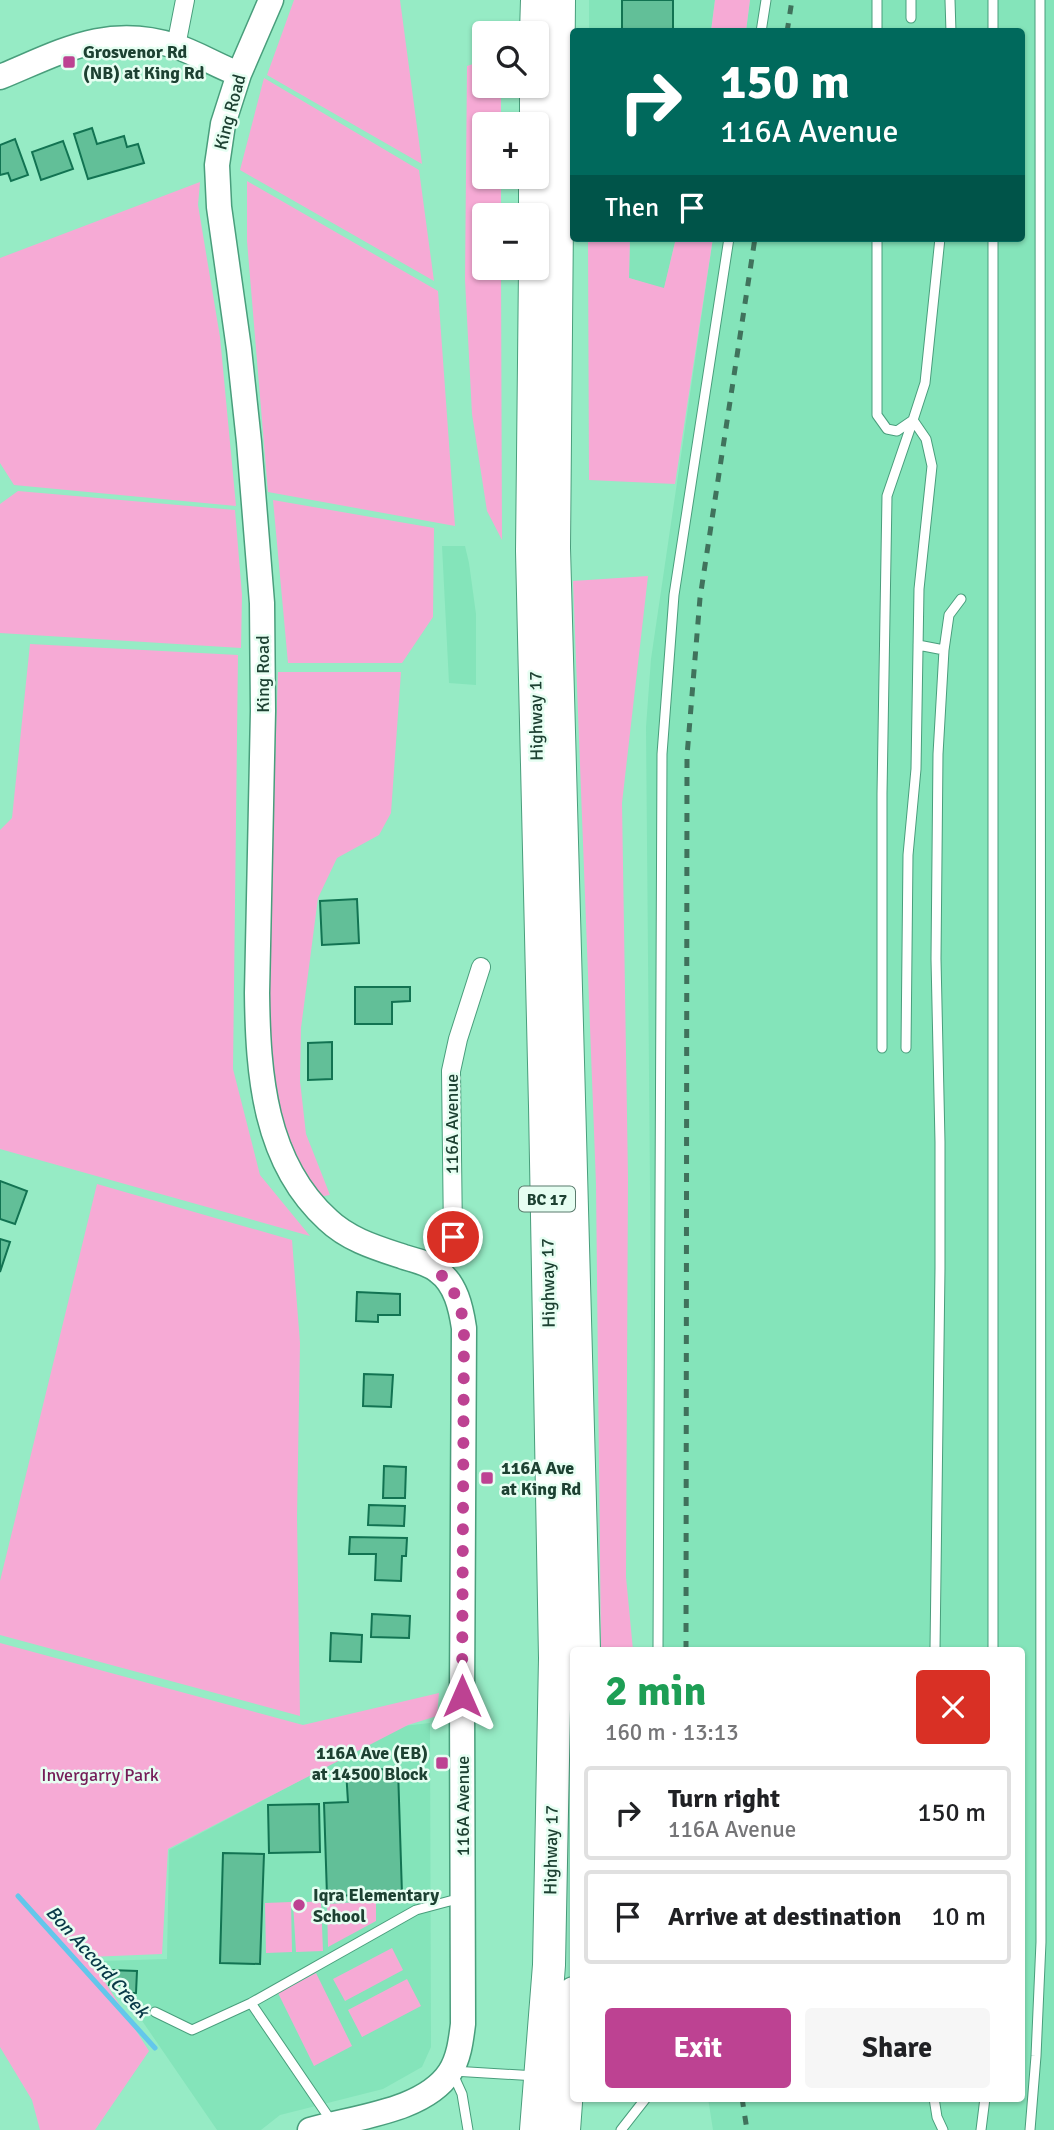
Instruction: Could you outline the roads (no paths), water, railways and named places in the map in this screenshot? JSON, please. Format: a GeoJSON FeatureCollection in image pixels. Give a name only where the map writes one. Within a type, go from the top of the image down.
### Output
{"type":"FeatureCollection","features":[{"type":"Feature","properties":{"kind":"highway"},"geometry":{"type":"LineString","coordinates":[[536,21],[537,0]]}},
{"type":"Feature","properties":{"kind":"highway","name":"Highway 17"},"geometry":{"type":"LineString","coordinates":[[559,0],[555,548],[584,1647]]}},
{"type":"Feature","properties":{"kind":"highway","name":"Highway 17"},"geometry":{"type":"LineString","coordinates":[[535,280],[532,551],[546,1120],[555,1658],[549,1965],[536,2130]]}},
{"type":"Feature","properties":{"kind":"highway"},"geometry":{"type":"LineString","coordinates":[[564,2130],[570,2048]]}},
{"type":"Feature","properties":{"kind":"street"},"geometry":{"type":"LineString","coordinates":[[176,46],[185,0]]}},
{"type":"Feature","properties":{"kind":"street","name":"King Road"},"geometry":{"type":"LineString","coordinates":[[271,0],[239,74],[223,124],[217,178],[220,221],[239,349],[262,603],[263,711],[257,1029],[265,1101],[278,1148],[288,1168],[303,1194],[329,1222],[354,1239],[438,1271]]}},
{"type":"Feature","properties":{"kind":"street"},"geometry":{"type":"LineString","coordinates":[[0,77],[78,45],[101,39],[134,37],[176,46],[239,74]]}},
{"type":"Feature","properties":{"kind":"street","name":"116A Avenue"},"geometry":{"type":"LineString","coordinates":[[451,2071],[463,2024],[464,1328],[461,1305],[451,1286],[438,1271],[453,1237],[451,1071],[458,1039],[481,967]]}},
{"type":"Feature","properties":{"kind":"street"},"geometry":{"type":"LineString","coordinates":[[322,2127],[407,2104],[427,2095],[451,2071]]}},
{"type":"Feature","properties":{"kind":"lane"},"geometry":{"type":"LineString","coordinates":[[762,28],[766,0]]}},
{"type":"Feature","properties":{"kind":"lane"},"geometry":{"type":"LineString","coordinates":[[877,0],[877,28]]}},
{"type":"Feature","properties":{"kind":"lane"},"geometry":{"type":"LineString","coordinates":[[911,0],[911,18]]}},
{"type":"Feature","properties":{"kind":"lane"},"geometry":{"type":"LineString","coordinates":[[950,0],[951,28]]}},
{"type":"Feature","properties":{"kind":"lane"},"geometry":{"type":"LineString","coordinates":[[993,0],[993,28]]}},
{"type":"Feature","properties":{"kind":"lane"},"geometry":{"type":"LineString","coordinates":[[1030,2130],[1041,1941],[1040,0]]}},
{"type":"Feature","properties":{"kind":"lane"},"geometry":{"type":"LineString","coordinates":[[658,1647],[662,754],[674,595],[728,242]]}},
{"type":"Feature","properties":{"kind":"lane"},"geometry":{"type":"LineString","coordinates":[[877,242],[877,415],[887,429],[897,431],[913,420]]}},
{"type":"Feature","properties":{"kind":"lane"},"geometry":{"type":"LineString","coordinates":[[882,1048],[882,794],[887,496],[925,383],[940,242]]}},
{"type":"Feature","properties":{"kind":"lane"},"geometry":{"type":"LineString","coordinates":[[993,242],[993,1647]]}},
{"type":"Feature","properties":{"kind":"lane"},"geometry":{"type":"LineString","coordinates":[[906,1048],[908,855],[916,769],[919,589],[932,466],[926,439],[913,420]]}},
{"type":"Feature","properties":{"kind":"lane"},"geometry":{"type":"LineString","coordinates":[[935,1647],[940,1198],[936,959],[938,754],[944,650],[949,615],[961,599]]}},
{"type":"Feature","properties":{"kind":"lane"},"geometry":{"type":"LineString","coordinates":[[918,645],[944,650]]}},
{"type":"Feature","properties":{"kind":"lane"},"geometry":{"type":"LineString","coordinates":[[155,2012],[192,2030],[251,2003],[416,1910],[463,1897]]}},
{"type":"Feature","properties":{"kind":"lane"},"geometry":{"type":"LineString","coordinates":[[251,2003],[322,2127]]}},
{"type":"Feature","properties":{"kind":"lane"},"geometry":{"type":"LineString","coordinates":[[468,2130],[462,2094],[451,2071],[540,2076]]}},
{"type":"Feature","properties":{"kind":"lane"},"geometry":{"type":"LineString","coordinates":[[621,2130],[643,2102]]}},
{"type":"Feature","properties":{"kind":"lane"},"geometry":{"type":"LineString","coordinates":[[935,2102],[943,2130]]}},
{"type":"Feature","properties":{"kind":"lane"},"geometry":{"type":"LineString","coordinates":[[981,2130],[984,2102]]}},
{"type":"Feature","properties":{"kind":"waterway","name":"Bon Accord Creek"},"geometry":{"type":"LineString","coordinates":[[18,1896],[155,2048]]}},
{"type":"Feature","properties":{"kind":"railway"},"geometry":{"type":"LineString","coordinates":[[788,28],[792,0]]}},
{"type":"Feature","properties":{"kind":"railway"},"geometry":{"type":"LineString","coordinates":[[686,1647],[687,756],[700,598],[754,242]]}},
{"type":"Feature","properties":{"kind":"railway"},"geometry":{"type":"LineString","coordinates":[[743,2102],[747,2130]]}},
{"type":"Feature","properties":{"kind":"place","name":"Grosvenor Rd (NB) at King Rd"},"geometry":{"type":"Point","coordinates":[69,62]}},
{"type":"Feature","properties":{"kind":"place","name":"116A Ave at King Rd"},"geometry":{"type":"Point","coordinates":[487,1478]}},
{"type":"Feature","properties":{"kind":"place","name":"116A Ave (EB) at 14500 Block"},"geometry":{"type":"Point","coordinates":[442,1763]}},
{"type":"Feature","properties":{"kind":"place","name":"Iqra Elementary School"},"geometry":{"type":"Point","coordinates":[299,1905]}},
{"type":"Feature","properties":{"kind":"park label","name":"Invergarry Park"},"geometry":{"type":"Point","coordinates":[100,1775]}}]}
